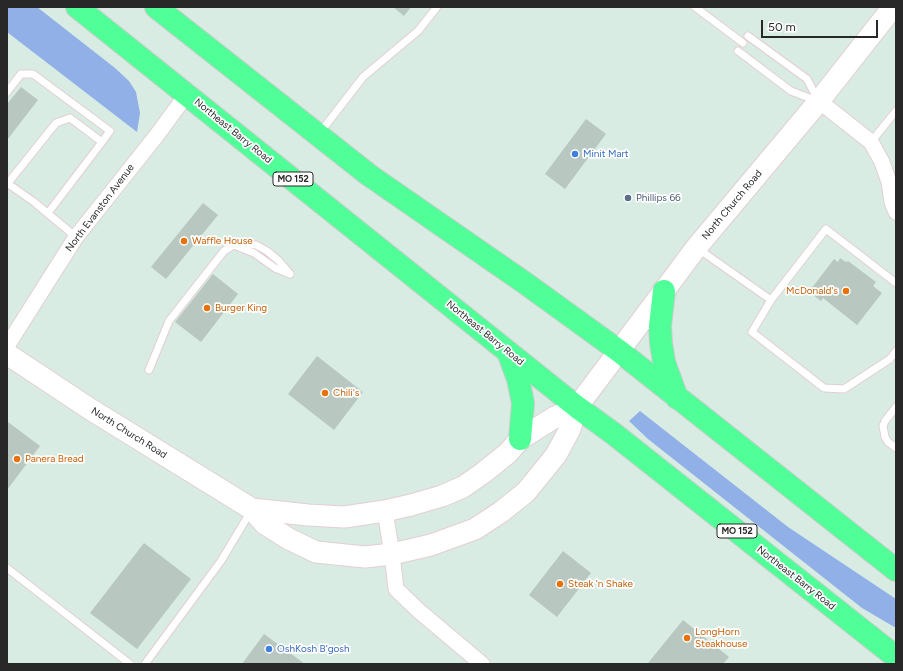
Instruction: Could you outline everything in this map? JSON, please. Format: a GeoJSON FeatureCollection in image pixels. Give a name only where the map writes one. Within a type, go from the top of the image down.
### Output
{"type":"FeatureCollection","features":[{"type":"Feature","properties":{"kind":"highway","name":"Northeast Barry Road"},"geometry":{"type":"LineString","coordinates":[[77,7],[577,407],[614,434],[896,657]]}},
{"type":"Feature","properties":{"kind":"highway"},"geometry":{"type":"LineString","coordinates":[[156,7],[319,134],[369,175],[525,283],[619,351],[896,570]]}},
{"type":"Feature","properties":{"kind":"highway"},"geometry":{"type":"LineString","coordinates":[[664,291],[660,326],[661,343],[664,362],[677,398]]}},
{"type":"Feature","properties":{"kind":"highway"},"geometry":{"type":"LineString","coordinates":[[508,352],[518,379],[523,403],[520,439]]}},
{"type":"Feature","properties":{"kind":"main road","name":"North Church Road"},"geometry":{"type":"LineString","coordinates":[[7,354],[90,409],[252,509],[265,524],[289,539],[316,552],[365,557],[392,554],[431,545],[475,529],[501,512],[526,492],[556,455],[570,430],[577,407],[696,248],[819,102],[893,7]]}},
{"type":"Feature","properties":{"kind":"main road","name":"North Church Road"},"geometry":{"type":"LineString","coordinates":[[252,509],[344,517],[384,511],[436,498],[463,486],[483,473],[508,453],[520,439],[555,417],[577,407]]}},
{"type":"Feature","properties":{"kind":"street","name":"North Evanston Avenue"},"geometry":{"type":"LineString","coordinates":[[7,346],[76,237],[157,135],[187,94]]}},
{"type":"Feature","properties":{"kind":"street"},"geometry":{"type":"LineString","coordinates":[[819,102],[871,142],[882,162],[889,182],[892,202],[896,212]]}},
{"type":"Feature","properties":{"kind":"street"},"geometry":{"type":"LineString","coordinates":[[384,511],[392,554],[396,589],[419,612],[482,664]]}},
{"type":"Feature","properties":{"kind":"lane"},"geometry":{"type":"LineString","coordinates":[[319,134],[363,77],[418,31],[437,7]]}},
{"type":"Feature","properties":{"kind":"lane"},"geometry":{"type":"LineString","coordinates":[[695,7],[743,43]]}},
{"type":"Feature","properties":{"kind":"lane"},"geometry":{"type":"LineString","coordinates":[[748,36],[807,79],[819,102]]}},
{"type":"Feature","properties":{"kind":"lane"},"geometry":{"type":"LineString","coordinates":[[738,51],[791,91],[819,102]]}},
{"type":"Feature","properties":{"kind":"lane"},"geometry":{"type":"LineString","coordinates":[[7,92],[21,74],[33,74],[110,132],[48,213]]}},
{"type":"Feature","properties":{"kind":"lane"},"geometry":{"type":"LineString","coordinates":[[871,142],[895,115]]}},
{"type":"Feature","properties":{"kind":"lane"},"geometry":{"type":"LineString","coordinates":[[76,237],[34,202],[7,183],[56,122],[70,118],[102,142]]}},
{"type":"Feature","properties":{"kind":"lane"},"geometry":{"type":"LineString","coordinates":[[896,283],[826,230],[771,300],[752,332],[824,388],[844,389],[890,359],[896,351]]}},
{"type":"Feature","properties":{"kind":"lane"},"geometry":{"type":"LineString","coordinates":[[149,370],[169,321],[224,251],[233,245],[244,243],[256,245],[267,251],[279,261],[290,274]]}},
{"type":"Feature","properties":{"kind":"lane"},"geometry":{"type":"LineString","coordinates":[[696,248],[771,300]]}},
{"type":"Feature","properties":{"kind":"lane"},"geometry":{"type":"LineString","coordinates":[[896,407],[883,426],[885,437],[888,442],[896,448]]}},
{"type":"Feature","properties":{"kind":"lane"},"geometry":{"type":"LineString","coordinates":[[145,664],[221,561],[252,509]]}},
{"type":"Feature","properties":{"kind":"lane"},"geometry":{"type":"LineString","coordinates":[[7,568],[130,664]]}},
{"type":"Feature","properties":{"kind":"shaded area"},"geometry":{"type":"Polygon","coordinates":[[[7,7],[37,7],[115,68],[129,81],[136,92],[140,113],[137,132],[7,32],[7,7]]]}},
{"type":"Feature","properties":{"kind":"shaded area"},"geometry":{"type":"Polygon","coordinates":[[[640,411],[788,527],[896,599],[896,628],[862,608],[648,439],[629,421],[640,411]]]}},
{"type":"Feature","properties":{"kind":"building"},"geometry":{"type":"Polygon","coordinates":[[[393,7],[411,7],[404,16],[393,7]]]}},
{"type":"Feature","properties":{"kind":"building"},"geometry":{"type":"Polygon","coordinates":[[[21,87],[38,100],[7,140],[7,104],[21,87]]]}},
{"type":"Feature","properties":{"kind":"building","name":"Minit Mart"},"geometry":{"type":"Polygon","coordinates":[[[586,119],[606,134],[565,189],[545,174],[586,119]]]}},
{"type":"Feature","properties":{"kind":"building","name":"Waffle House"},"geometry":{"type":"Polygon","coordinates":[[[203,203],[218,215],[166,279],[151,267],[203,203]]]}},
{"type":"Feature","properties":{"kind":"building","name":"McDonald's"},"geometry":{"type":"Polygon","coordinates":[[[840,258],[846,262],[848,261],[876,282],[873,286],[882,293],[857,325],[823,298],[821,301],[813,295],[815,292],[811,289],[834,259],[838,262],[840,258]]]}},
{"type":"Feature","properties":{"kind":"building","name":"Burger King"},"geometry":{"type":"Polygon","coordinates":[[[213,274],[238,294],[201,342],[175,322],[213,274]]]}},
{"type":"Feature","properties":{"kind":"building","name":"Chili's"},"geometry":{"type":"Polygon","coordinates":[[[317,356],[363,392],[334,430],[288,394],[317,356]]]}},
{"type":"Feature","properties":{"kind":"building"},"geometry":{"type":"Polygon","coordinates":[[[8,422],[40,446],[7,490],[7,424],[8,422]]]}},
{"type":"Feature","properties":{"kind":"building"},"geometry":{"type":"Polygon","coordinates":[[[144,543],[191,579],[137,649],[90,613],[144,543]]]}},
{"type":"Feature","properties":{"kind":"building","name":"Steak 'n Shake"},"geometry":{"type":"Polygon","coordinates":[[[563,551],[591,573],[557,617],[529,595],[563,551]]]}},
{"type":"Feature","properties":{"kind":"building","name":"LongHorn Steakhouse"},"geometry":{"type":"Polygon","coordinates":[[[683,620],[729,657],[723,664],[648,663],[683,620]]]}},
{"type":"Feature","properties":{"kind":"building","name":"OshKosh B'gosh"},"geometry":{"type":"Polygon","coordinates":[[[264,634],[305,664],[242,664],[264,634]]]}},
{"type":"Feature","properties":{"kind":"place","name":"Minit Mart"},"geometry":{"type":"Point","coordinates":[575,154]}},
{"type":"Feature","properties":{"kind":"place","name":"Phillips 66"},"geometry":{"type":"Point","coordinates":[628,198]}},
{"type":"Feature","properties":{"kind":"place","name":"Waffle House"},"geometry":{"type":"Point","coordinates":[184,241]}},
{"type":"Feature","properties":{"kind":"place","name":"McDonald's"},"geometry":{"type":"Point","coordinates":[846,291]}},
{"type":"Feature","properties":{"kind":"place","name":"Burger King"},"geometry":{"type":"Point","coordinates":[207,308]}},
{"type":"Feature","properties":{"kind":"place","name":"Chili's"},"geometry":{"type":"Point","coordinates":[325,393]}},
{"type":"Feature","properties":{"kind":"place","name":"Panera Bread"},"geometry":{"type":"Point","coordinates":[17,459]}},
{"type":"Feature","properties":{"kind":"place","name":"Steak 'n Shake"},"geometry":{"type":"Point","coordinates":[560,584]}},
{"type":"Feature","properties":{"kind":"place","name":"LongHorn Steakhouse"},"geometry":{"type":"Point","coordinates":[687,638]}},
{"type":"Feature","properties":{"kind":"place","name":"OshKosh B'gosh"},"geometry":{"type":"Point","coordinates":[269,649]}}]}
